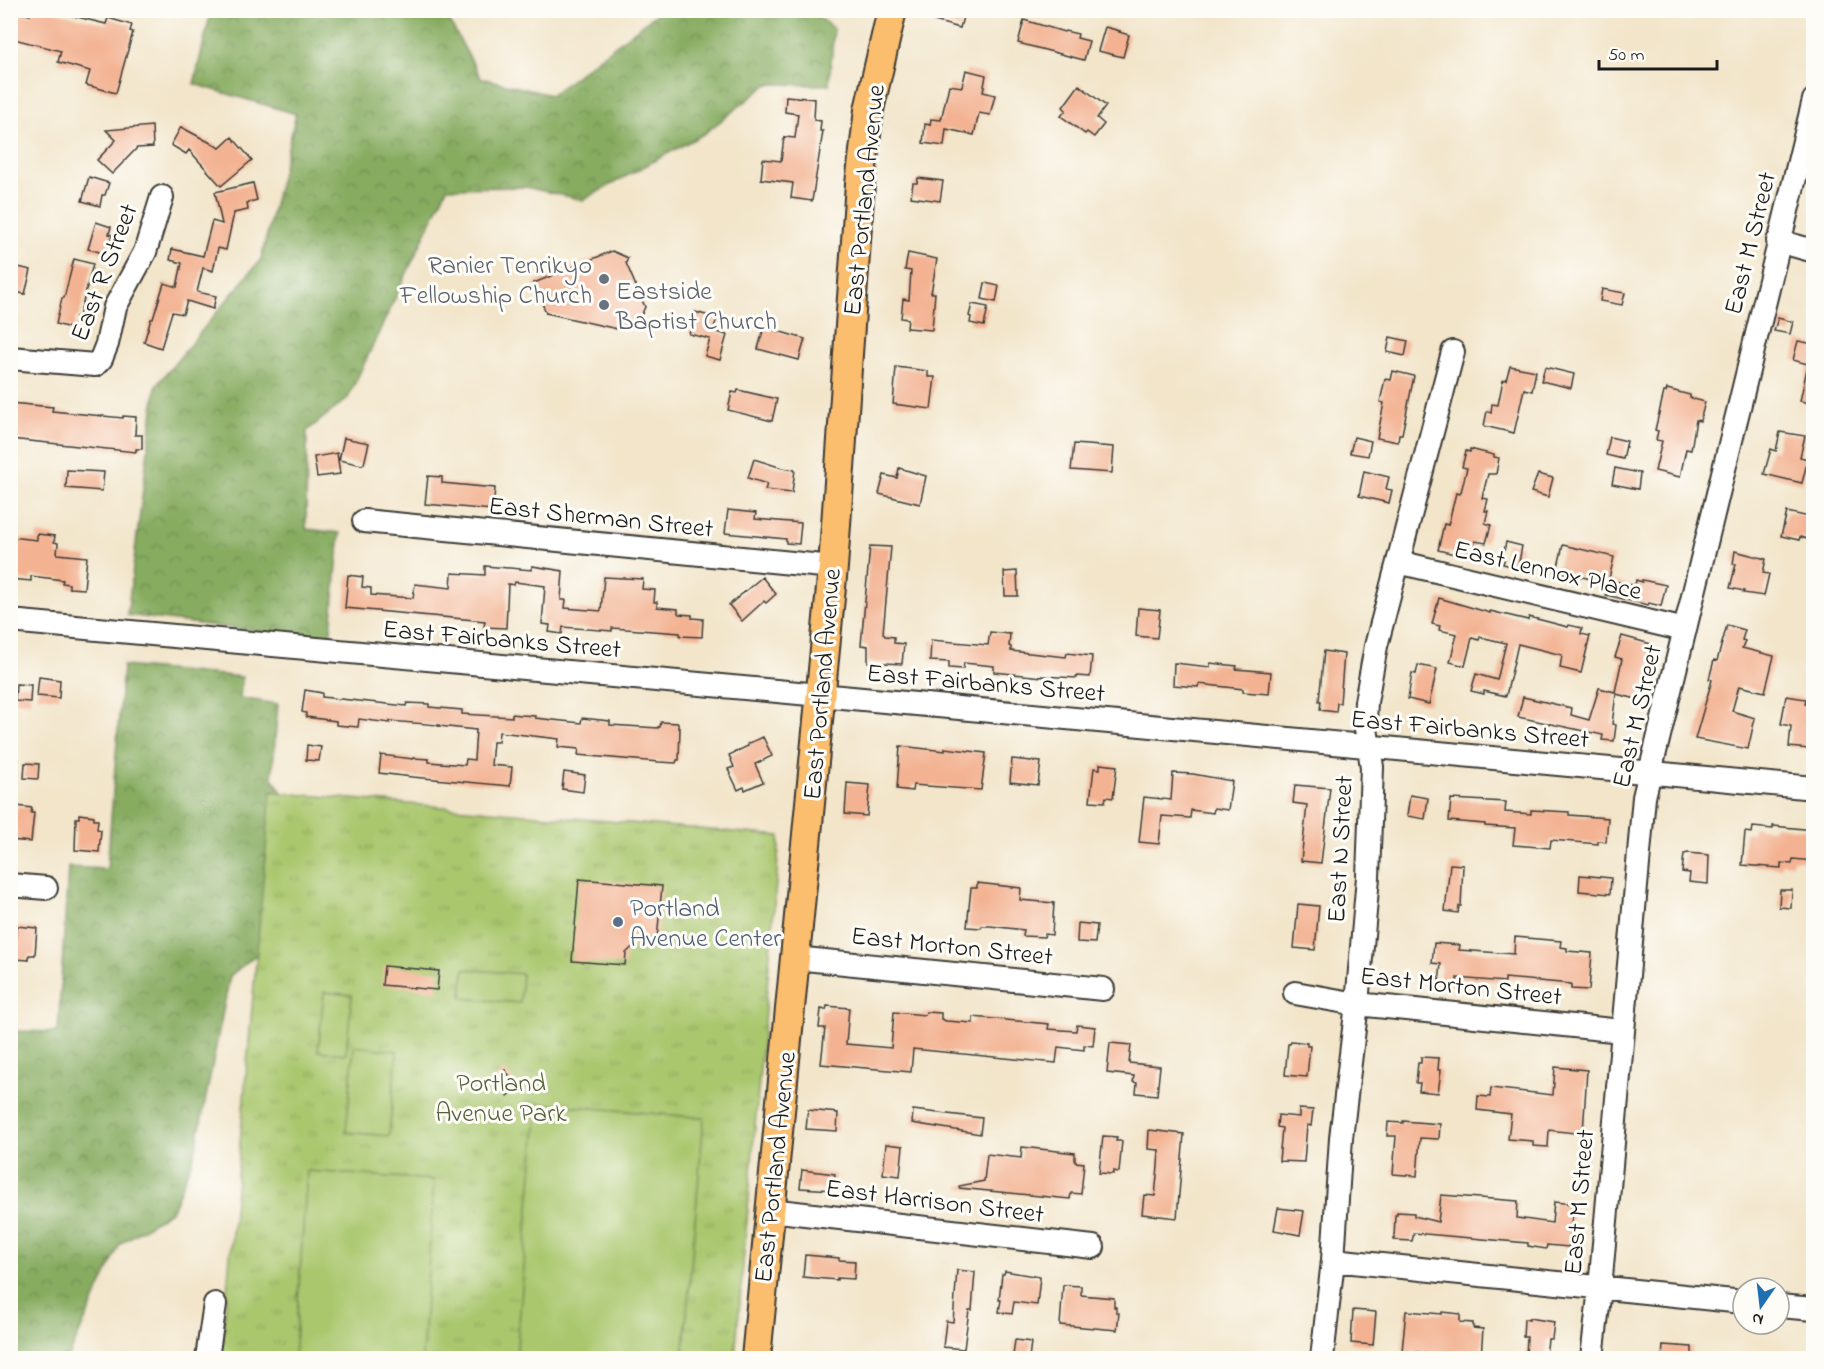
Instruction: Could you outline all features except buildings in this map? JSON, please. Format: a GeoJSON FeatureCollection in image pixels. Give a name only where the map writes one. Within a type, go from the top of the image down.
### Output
{"type":"FeatureCollection","features":[{"type":"Feature","properties":{"kind":"main road","name":"East Portland Avenue"},"geometry":{"type":"LineString","coordinates":[[756,1359],[833,567],[860,184],[869,110],[892,10]]}},
{"type":"Feature","properties":{"kind":"street","name":"East M Street"},"geometry":{"type":"LineString","coordinates":[[1592,1359],[1644,797],[1814,100]]}},
{"type":"Feature","properties":{"kind":"street","name":"East R Street"},"geometry":{"type":"LineString","coordinates":[[10,358],[95,365],[101,359],[115,307],[146,252],[162,197]]}},
{"type":"Feature","properties":{"kind":"street"},"geometry":{"type":"LineString","coordinates":[[1778,241],[1814,251]]}},
{"type":"Feature","properties":{"kind":"street","name":"East N Street"},"geometry":{"type":"LineString","coordinates":[[1322,1359],[1333,1260],[1341,1138],[1357,1004],[1368,877],[1372,766],[1365,722],[1366,702],[1376,646],[1453,352]]}},
{"type":"Feature","properties":{"kind":"street","name":"East Sherman Street"},"geometry":{"type":"LineString","coordinates":[[364,521],[833,567]]}},
{"type":"Feature","properties":{"kind":"street","name":"East Lennox Place"},"geometry":{"type":"LineString","coordinates":[[1398,562],[1685,630]]}},
{"type":"Feature","properties":{"kind":"street","name":"East Fairbanks Street"},"geometry":{"type":"LineString","coordinates":[[10,621],[1814,788]]}},
{"type":"Feature","properties":{"kind":"street"},"geometry":{"type":"LineString","coordinates":[[10,885],[46,888]]}},
{"type":"Feature","properties":{"kind":"street","name":"East Morton Street"},"geometry":{"type":"LineString","coordinates":[[795,958],[1103,989]]}},
{"type":"Feature","properties":{"kind":"street","name":"East Morton Street"},"geometry":{"type":"LineString","coordinates":[[1295,993],[1357,1004],[1622,1031]]}},
{"type":"Feature","properties":{"kind":"street","name":"East Harrison Street"},"geometry":{"type":"LineString","coordinates":[[770,1210],[1093,1247]]}},
{"type":"Feature","properties":{"kind":"street"},"geometry":{"type":"LineString","coordinates":[[1333,1260],[1731,1301]]}},
{"type":"Feature","properties":{"kind":"street"},"geometry":{"type":"LineString","coordinates":[[207,1359],[215,1304]]}},
{"type":"Feature","properties":{"kind":"street"},"geometry":{"type":"LineString","coordinates":[[1791,1307],[1814,1309]]}},
{"type":"Feature","properties":{"kind":"green space"},"geometry":{"type":"Polygon","coordinates":[[[211,11],[444,11],[481,78],[551,95],[660,11],[811,11],[834,29],[829,85],[768,84],[705,133],[583,200],[525,187],[447,188],[348,398],[307,431],[306,529],[340,533],[330,640],[127,615],[156,386],[261,259],[296,114],[194,84],[211,11]]]}},
{"type":"Feature","properties":{"kind":"green space"},"geometry":{"type":"Polygon","coordinates":[[[123,666],[242,677],[240,698],[278,704],[272,777],[288,801],[275,939],[230,976],[195,1153],[172,1210],[120,1244],[68,1358],[11,1358],[10,1073],[13,1031],[58,1032],[68,867],[107,869],[123,666]]]}},
{"type":"Feature","properties":{"kind":"green space","name":"Portland Avenue Park"},"geometry":{"type":"Polygon","coordinates":[[[271,792],[780,836],[735,1358],[221,1358],[271,792]]]}},
{"type":"Feature","properties":{"kind":"green space"},"geometry":{"type":"Polygon","coordinates":[[[464,969],[522,974],[520,1003],[462,998],[464,969]]]}},
{"type":"Feature","properties":{"kind":"green space"},"geometry":{"type":"Polygon","coordinates":[[[324,992],[352,995],[346,1054],[318,1051],[324,992]]]}},
{"type":"Feature","properties":{"kind":"green space"},"geometry":{"type":"Polygon","coordinates":[[[354,1046],[397,1051],[389,1136],[346,1132],[354,1046]]]}},
{"type":"Feature","properties":{"kind":"green space"},"geometry":{"type":"Polygon","coordinates":[[[538,1103],[704,1118],[683,1358],[516,1358],[538,1103]]]}},
{"type":"Feature","properties":{"kind":"green space"},"geometry":{"type":"Polygon","coordinates":[[[307,1171],[434,1180],[422,1358],[294,1358],[307,1171]]]}},
{"type":"Feature","properties":{"kind":"place","name":"Ranier Tenrikyo Fellowship Church"},"geometry":{"type":"Point","coordinates":[604,279]}},
{"type":"Feature","properties":{"kind":"place","name":"Eastside Baptist Church"},"geometry":{"type":"Point","coordinates":[604,305]}},
{"type":"Feature","properties":{"kind":"place","name":"Portland Avenue Center"},"geometry":{"type":"Point","coordinates":[618,922]}}]}
